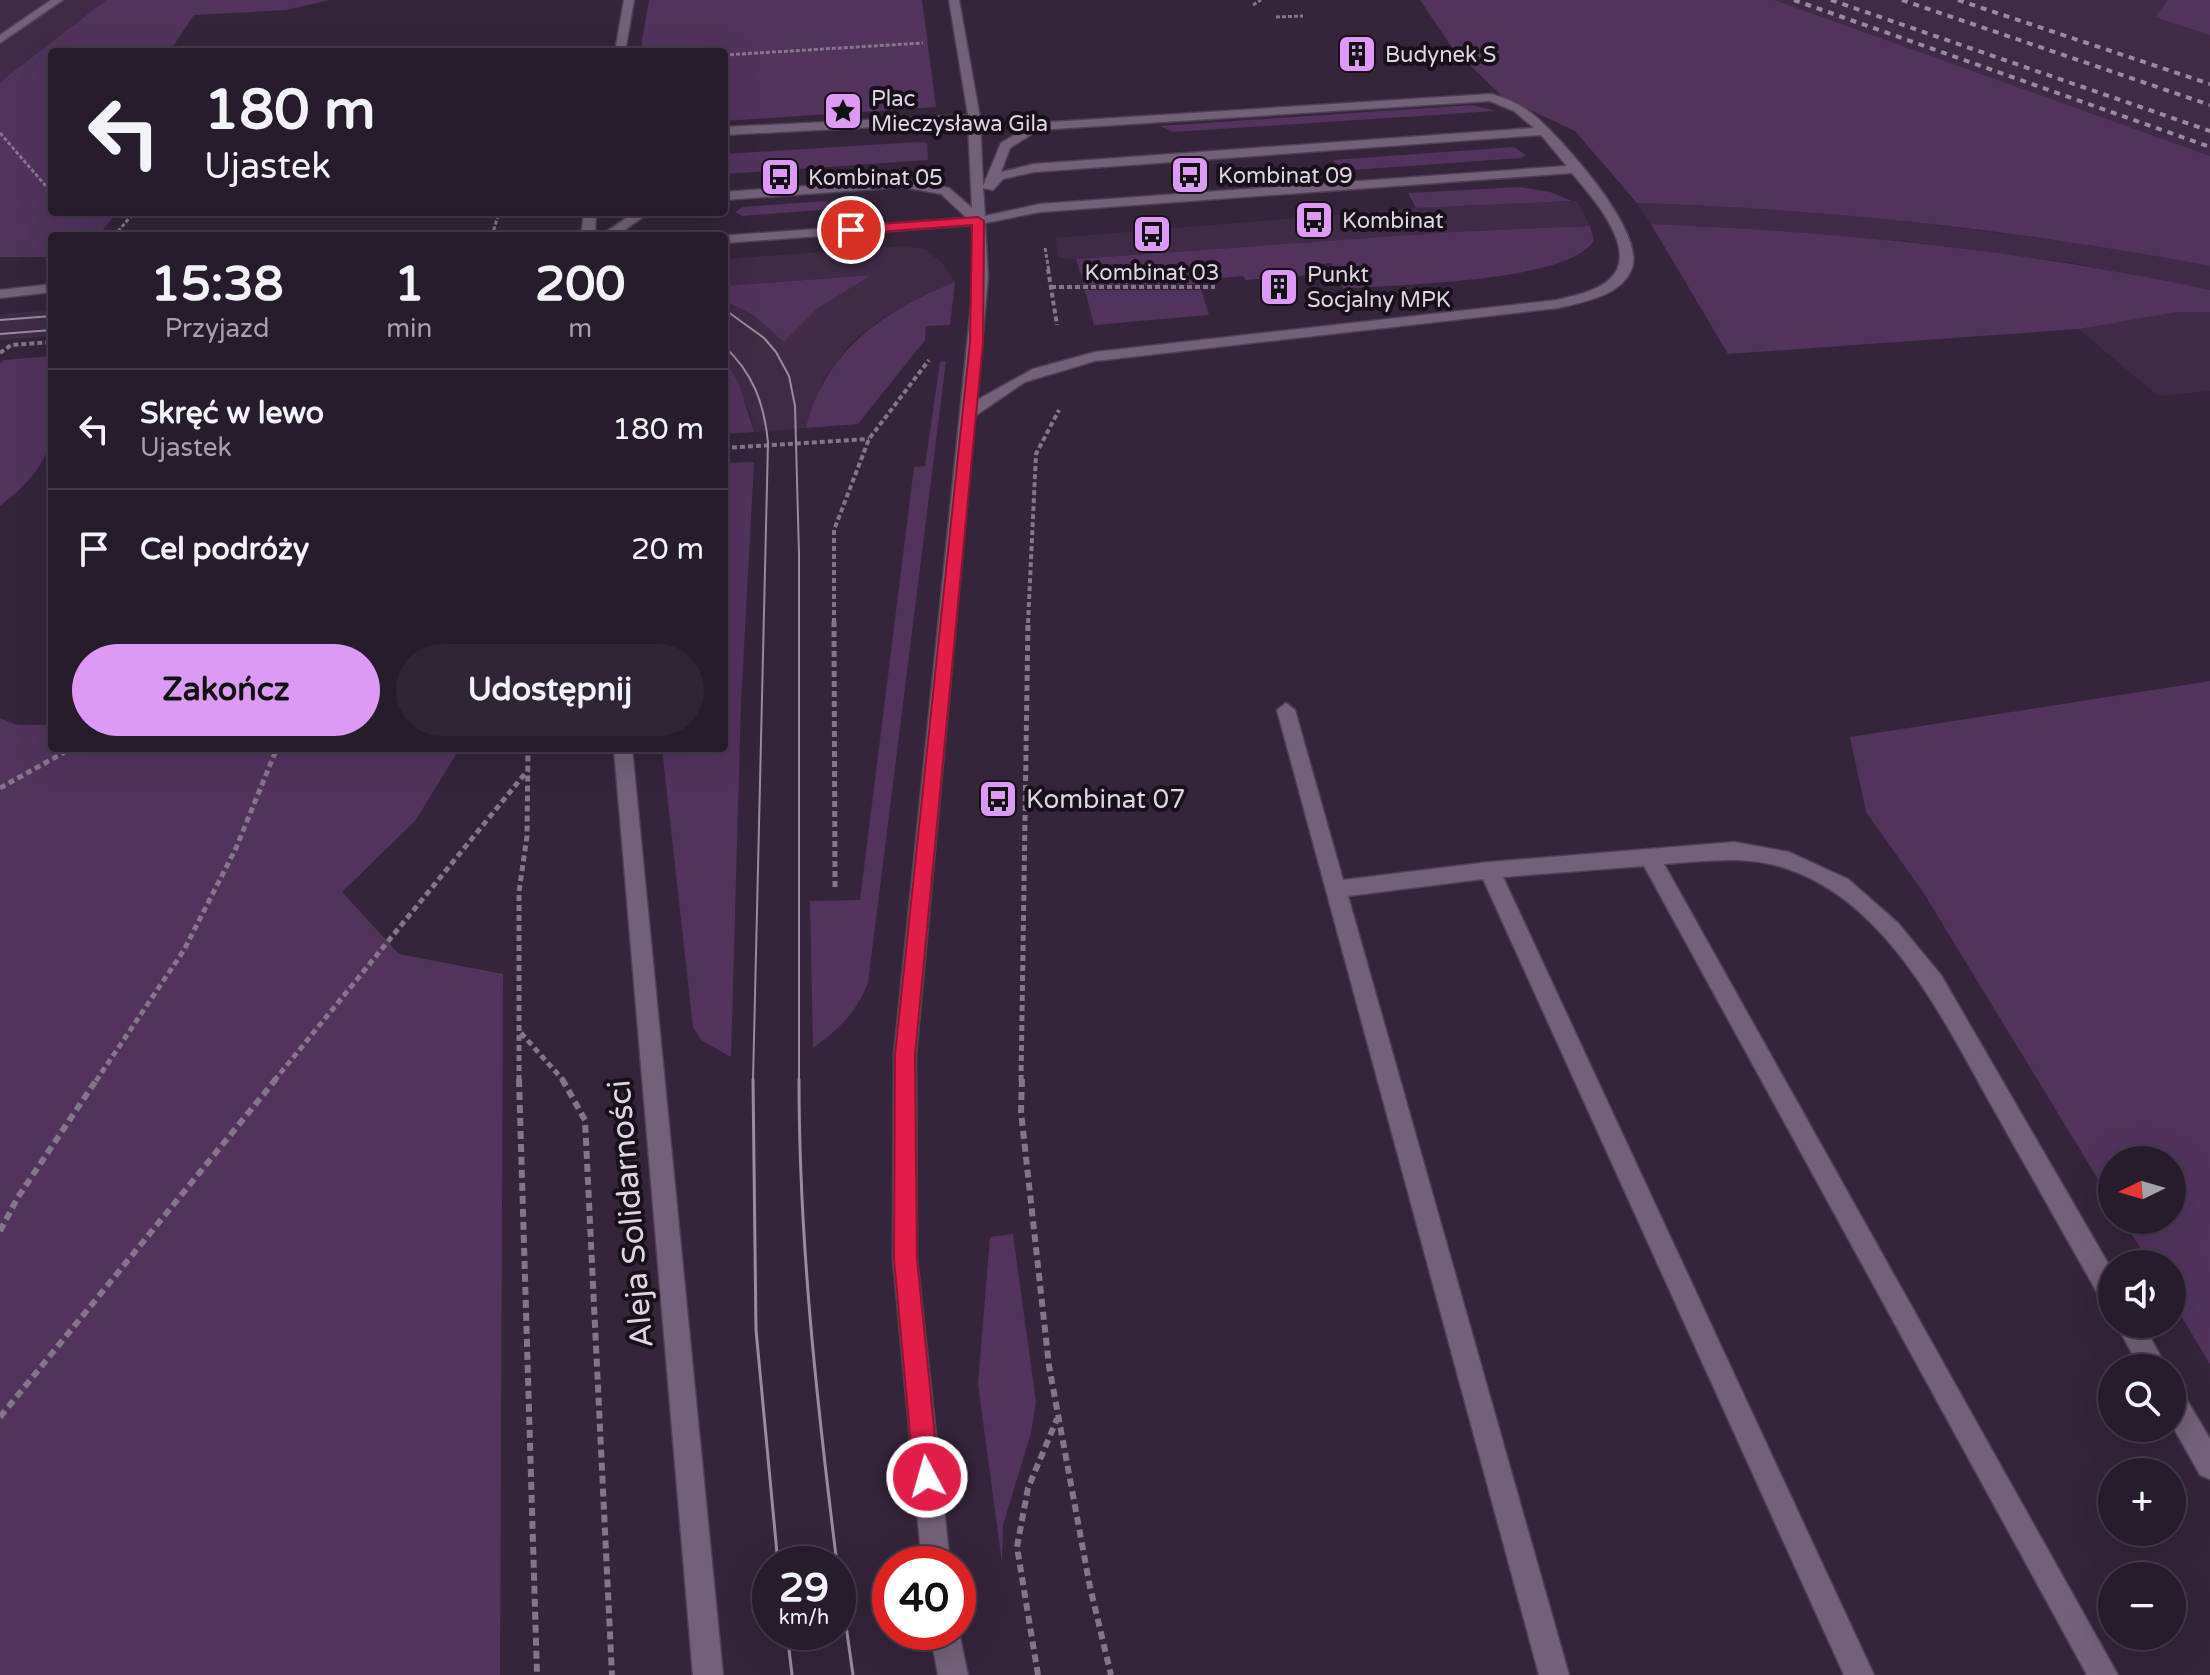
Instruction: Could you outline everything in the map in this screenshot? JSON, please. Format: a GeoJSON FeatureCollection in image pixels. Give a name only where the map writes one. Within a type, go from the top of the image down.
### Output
{"type":"FeatureCollection","features":[{"type":"Feature","properties":{"kind":"street"},"geometry":{"type":"LineString","coordinates":[[0,40],[58,0]]}},
{"type":"Feature","properties":{"kind":"street"},"geometry":{"type":"LineString","coordinates":[[621,48],[629,0]]}},
{"type":"Feature","properties":{"kind":"street"},"geometry":{"type":"LineString","coordinates":[[934,1546],[905,1259],[905,1055],[981,277],[974,118],[954,0]]}},
{"type":"Feature","properties":{"kind":"street"},"geometry":{"type":"LineString","coordinates":[[969,413],[1014,379],[1077,360],[1558,304],[1596,295],[1623,274],[1627,246],[1616,220],[1544,131],[1517,106],[1483,96],[1042,126],[1028,130],[1005,146],[978,221]]}},
{"type":"Feature","properties":{"kind":"street"},"geometry":{"type":"LineString","coordinates":[[728,131],[974,118]]}},
{"type":"Feature","properties":{"kind":"street"},"geometry":{"type":"LineString","coordinates":[[991,181],[1009,172],[1034,168],[1544,131]]}},
{"type":"Feature","properties":{"kind":"street"},"geometry":{"type":"LineString","coordinates":[[728,239],[978,221],[1040,208],[1576,169]]}},
{"type":"Feature","properties":{"kind":"street"},"geometry":{"type":"LineString","coordinates":[[728,196],[902,183],[945,191],[978,221]]}},
{"type":"Feature","properties":{"kind":"street"},"geometry":{"type":"LineString","coordinates":[[613,232],[638,216]]}},
{"type":"Feature","properties":{"kind":"street"},"geometry":{"type":"LineString","coordinates":[[0,284],[48,287]]}},
{"type":"Feature","properties":{"kind":"street"},"geometry":{"type":"LineString","coordinates":[[0,294],[48,288]]}},
{"type":"Feature","properties":{"kind":"street"},"geometry":{"type":"LineString","coordinates":[[1286,710],[1554,1675]]}},
{"type":"Feature","properties":{"kind":"street","name":"Aleja Solidarności"},"geometry":{"type":"LineString","coordinates":[[623,752],[708,1675]]}},
{"type":"Feature","properties":{"kind":"street"},"geometry":{"type":"LineString","coordinates":[[1336,889],[1489,870],[1734,850],[1789,860],[1841,885],[1891,929],[1933,982],[2098,1270]]}},
{"type":"Feature","properties":{"kind":"street"},"geometry":{"type":"LineString","coordinates":[[1650,857],[2103,1675]]}},
{"type":"Feature","properties":{"kind":"street"},"geometry":{"type":"LineString","coordinates":[[1489,870],[1859,1675]]}},
{"type":"Feature","properties":{"kind":"street"},"geometry":{"type":"LineString","coordinates":[[2186,1423],[2210,1465]]}},
{"type":"Feature","properties":{"kind":"street"},"geometry":{"type":"LineString","coordinates":[[948,1650],[953,1675]]}},
{"type":"Feature","properties":{"kind":"path"},"geometry":{"type":"LineString","coordinates":[[1253,5],[1261,0]]}},
{"type":"Feature","properties":{"kind":"path"},"geometry":{"type":"LineString","coordinates":[[1276,17],[1303,16]]}},
{"type":"Feature","properties":{"kind":"path"},"geometry":{"type":"LineString","coordinates":[[728,55],[960,40]]}},
{"type":"Feature","properties":{"kind":"path"},"geometry":{"type":"LineString","coordinates":[[0,133],[48,186]]}},
{"type":"Feature","properties":{"kind":"path"},"geometry":{"type":"LineString","coordinates":[[117,232],[131,216]]}},
{"type":"Feature","properties":{"kind":"path"},"geometry":{"type":"LineString","coordinates":[[1045,242],[1059,338]]}},
{"type":"Feature","properties":{"kind":"path"},"geometry":{"type":"LineString","coordinates":[[1051,287],[1215,287]]}},
{"type":"Feature","properties":{"kind":"path"},"geometry":{"type":"LineString","coordinates":[[0,353],[11,345],[48,342]]}},
{"type":"Feature","properties":{"kind":"path"},"geometry":{"type":"LineString","coordinates":[[835,888],[834,530],[869,439],[936,350]]}},
{"type":"Feature","properties":{"kind":"path"},"geometry":{"type":"LineString","coordinates":[[1064,400],[1036,454],[1029,586],[1021,1112],[1057,1418],[1111,1675]]}},
{"type":"Feature","properties":{"kind":"path"},"geometry":{"type":"LineString","coordinates":[[728,448],[869,439]]}},
{"type":"Feature","properties":{"kind":"path"},"geometry":{"type":"LineString","coordinates":[[0,788],[65,752]]}},
{"type":"Feature","properties":{"kind":"path"},"geometry":{"type":"LineString","coordinates":[[0,1231],[18,1197],[184,950],[236,848],[275,752]]}},
{"type":"Feature","properties":{"kind":"path"},"geometry":{"type":"LineString","coordinates":[[528,752],[527,836],[519,892],[520,1032],[537,1675]]}},
{"type":"Feature","properties":{"kind":"path"},"geometry":{"type":"LineString","coordinates":[[0,1417],[528,769]]}},
{"type":"Feature","properties":{"kind":"path"},"geometry":{"type":"LineString","coordinates":[[520,1032],[567,1084],[585,1120],[612,1675]]}},
{"type":"Feature","properties":{"kind":"path"},"geometry":{"type":"LineString","coordinates":[[1038,1675],[1017,1547],[1028,1488],[1057,1418]]}},
{"type":"Feature","properties":{"kind":"shaded area"},"geometry":{"type":"Polygon","coordinates":[[[0,0],[106,0],[0,82],[0,0]]]}},
{"type":"Feature","properties":{"kind":"shaded area"},"geometry":{"type":"Polygon","coordinates":[[[106,0],[330,0],[286,10],[194,15],[172,48],[48,48],[48,216],[114,216],[101,232],[48,232],[48,257],[0,257],[0,82],[106,0]]]}},
{"type":"Feature","properties":{"kind":"shaded area"},"geometry":{"type":"Polygon","coordinates":[[[649,0],[922,0],[936,107],[728,121],[728,48],[641,48],[649,0]]]}},
{"type":"Feature","properties":{"kind":"shaded area"},"geometry":{"type":"Polygon","coordinates":[[[1420,0],[1774,0],[2210,156],[2210,266],[1925,223],[1782,210],[1637,203],[1575,131],[1504,98],[1453,49],[1420,0]]]}},
{"type":"Feature","properties":{"kind":"shaded area"},"geometry":{"type":"Polygon","coordinates":[[[1481,0],[2210,0],[2210,241],[1481,0]]]}},
{"type":"Feature","properties":{"kind":"shaded area"},"geometry":{"type":"Polygon","coordinates":[[[2168,0],[2210,0],[2210,35],[2155,17],[2168,0]]]}},
{"type":"Feature","properties":{"kind":"shaded area"},"geometry":{"type":"Polygon","coordinates":[[[1472,105],[1496,111],[1174,132],[1160,126],[1472,105]]]}},
{"type":"Feature","properties":{"kind":"shaded area"},"geometry":{"type":"Polygon","coordinates":[[[918,142],[927,143],[928,160],[728,174],[728,154],[918,142]]]}},
{"type":"Feature","properties":{"kind":"shaded area"},"geometry":{"type":"Polygon","coordinates":[[[1514,147],[1526,155],[1521,158],[1339,171],[1333,160],[1514,147]]]}},
{"type":"Feature","properties":{"kind":"shaded area"},"geometry":{"type":"Polygon","coordinates":[[[1520,187],[1550,192],[1572,201],[1416,208],[1408,193],[1520,187]]]}},
{"type":"Feature","properties":{"kind":"shaded area"},"geometry":{"type":"Polygon","coordinates":[[[1577,201],[1590,226],[1452,232],[1076,259],[1059,258],[1055,238],[1416,208],[1577,201]]]}},
{"type":"Feature","properties":{"kind":"shaded area"},"geometry":{"type":"Polygon","coordinates":[[[832,203],[832,209],[742,216],[735,212],[742,207],[832,203]]]}},
{"type":"Feature","properties":{"kind":"shaded area"},"geometry":{"type":"Polygon","coordinates":[[[1637,203],[1821,210],[2100,246],[2210,266],[2210,290],[2072,263],[1905,241],[1651,224],[1637,203]]]}},
{"type":"Feature","properties":{"kind":"shaded area"},"geometry":{"type":"Polygon","coordinates":[[[1651,224],[1862,238],[2071,264],[2210,290],[2210,312],[2178,312],[2079,329],[1728,354],[1651,224]]]}},
{"type":"Feature","properties":{"kind":"shaded area"},"geometry":{"type":"Polygon","coordinates":[[[1590,226],[1594,241],[1577,255],[1550,266],[1438,283],[1343,289],[1331,263],[1305,266],[1308,275],[1246,280],[1243,276],[1199,280],[1199,284],[1084,285],[1076,259],[1452,232],[1590,226]]]}},
{"type":"Feature","properties":{"kind":"shaded area"},"geometry":{"type":"Polygon","coordinates":[[[906,246],[926,250],[941,262],[955,282],[885,316],[850,344],[823,380],[806,428],[754,432],[751,414],[728,369],[728,302],[753,315],[784,342],[817,309],[869,275],[728,286],[728,259],[906,246]]]}},
{"type":"Feature","properties":{"kind":"shaded area"},"geometry":{"type":"Polygon","coordinates":[[[871,275],[817,309],[784,342],[753,315],[728,302],[728,286],[871,275]]]}},
{"type":"Feature","properties":{"kind":"shaded area"},"geometry":{"type":"Polygon","coordinates":[[[955,282],[950,325],[926,326],[925,340],[858,424],[806,428],[815,400],[828,376],[861,336],[905,306],[955,282]]]}},
{"type":"Feature","properties":{"kind":"shaded area"},"geometry":{"type":"Polygon","coordinates":[[[1085,290],[1201,290],[1209,315],[1094,325],[1085,290]]]}},
{"type":"Feature","properties":{"kind":"shaded area"},"geometry":{"type":"Polygon","coordinates":[[[48,310],[48,336],[0,340],[0,314],[48,310]]]}},
{"type":"Feature","properties":{"kind":"shaded area"},"geometry":{"type":"Polygon","coordinates":[[[2178,312],[2210,312],[2210,391],[2158,396],[2079,329],[2178,312]]]}},
{"type":"Feature","properties":{"kind":"shaded area"},"geometry":{"type":"Polygon","coordinates":[[[48,356],[48,446],[36,472],[0,506],[0,364],[4,360],[48,356]]]}},
{"type":"Feature","properties":{"kind":"shaded area"},"geometry":{"type":"Polygon","coordinates":[[[946,361],[868,983],[846,1020],[813,1048],[810,901],[860,900],[914,467],[925,466],[940,362],[946,361]]]}},
{"type":"Feature","properties":{"kind":"shaded area"},"geometry":{"type":"Polygon","coordinates":[[[728,367],[738,381],[754,432],[728,434],[728,367]]]}},
{"type":"Feature","properties":{"kind":"shaded area"},"geometry":{"type":"Polygon","coordinates":[[[754,462],[741,703],[731,1057],[701,1040],[693,1027],[662,752],[728,752],[728,463],[754,462]]]}},
{"type":"Feature","properties":{"kind":"shaded area"},"geometry":{"type":"Polygon","coordinates":[[[2210,681],[2210,1364],[2186,1324],[2186,1250],[2141,1250],[2132,1234],[2186,1234],[2186,1146],[2098,1146],[2098,1179],[1923,892],[1866,812],[1850,737],[2210,681]]]}},
{"type":"Feature","properties":{"kind":"shaded area"},"geometry":{"type":"Polygon","coordinates":[[[0,718],[17,725],[48,725],[48,752],[458,752],[415,821],[342,892],[399,954],[503,974],[500,1675],[0,1675],[0,718]]]}},
{"type":"Feature","properties":{"kind":"shaded area"},"geometry":{"type":"Polygon","coordinates":[[[1013,1234],[1036,1402],[1031,1433],[1003,1525],[1002,1563],[978,1384],[990,1237],[1013,1234]]]}},
{"type":"Feature","properties":{"kind":"tram line"},"geometry":{"type":"LineString","coordinates":[[728,312],[764,338],[776,352],[789,376],[795,406],[799,554],[799,1079]]}},
{"type":"Feature","properties":{"kind":"tram line"},"geometry":{"type":"LineString","coordinates":[[0,320],[48,316]]}},
{"type":"Feature","properties":{"kind":"tram line"},"geometry":{"type":"LineString","coordinates":[[0,334],[48,330]]}},
{"type":"Feature","properties":{"kind":"tram line"},"geometry":{"type":"LineString","coordinates":[[728,350],[750,378],[764,414],[768,442],[753,1080]]}},
{"type":"Feature","properties":{"kind":"tram line"},"geometry":{"type":"LineString","coordinates":[[799,1079],[806,1262],[835,1546]]}},
{"type":"Feature","properties":{"kind":"tram line"},"geometry":{"type":"LineString","coordinates":[[753,1080],[756,1330],[776,1546]]}},
{"type":"Feature","properties":{"kind":"tram line"},"geometry":{"type":"LineString","coordinates":[[789,1650],[792,1675]]}},
{"type":"Feature","properties":{"kind":"tram line"},"geometry":{"type":"LineString","coordinates":[[849,1650],[853,1675]]}},
{"type":"Feature","properties":{"kind":"railway"},"geometry":{"type":"LineString","coordinates":[[1794,0],[2210,147]]}},
{"type":"Feature","properties":{"kind":"railway"},"geometry":{"type":"LineString","coordinates":[[1831,0],[2210,131]]}},
{"type":"Feature","properties":{"kind":"railway"},"geometry":{"type":"LineString","coordinates":[[1902,0],[2210,105]]}},
{"type":"Feature","properties":{"kind":"railway"},"geometry":{"type":"LineString","coordinates":[[1958,0],[2210,84]]}},
{"type":"Feature","properties":{"kind":"place","name":"Budynek S"},"geometry":{"type":"Point","coordinates":[1357,54]}},
{"type":"Feature","properties":{"kind":"place","name":"Plac Mieczysława Gila"},"geometry":{"type":"Point","coordinates":[843,111]}},
{"type":"Feature","properties":{"kind":"place","name":"Kombinat 09"},"geometry":{"type":"Point","coordinates":[1190,175]}},
{"type":"Feature","properties":{"kind":"place","name":"Kombinat 05"},"geometry":{"type":"Point","coordinates":[780,177]}},
{"type":"Feature","properties":{"kind":"place","name":"Kombinat"},"geometry":{"type":"Point","coordinates":[1314,220]}},
{"type":"Feature","properties":{"kind":"place","name":"Kombinat 03"},"geometry":{"type":"Point","coordinates":[1152,234]}},
{"type":"Feature","properties":{"kind":"place","name":"Punkt Socjalny MPK"},"geometry":{"type":"Point","coordinates":[1279,287]}},
{"type":"Feature","properties":{"kind":"place","name":"Kombinat 07"},"geometry":{"type":"Point","coordinates":[998,799]}},
{"type":"Feature","properties":{"kind":"route"},"geometry":{"type":"LineString","coordinates":[[851,230],[978,221],[980,247],[976,342],[905,1055],[905,1259],[927,1477]]}}]}
